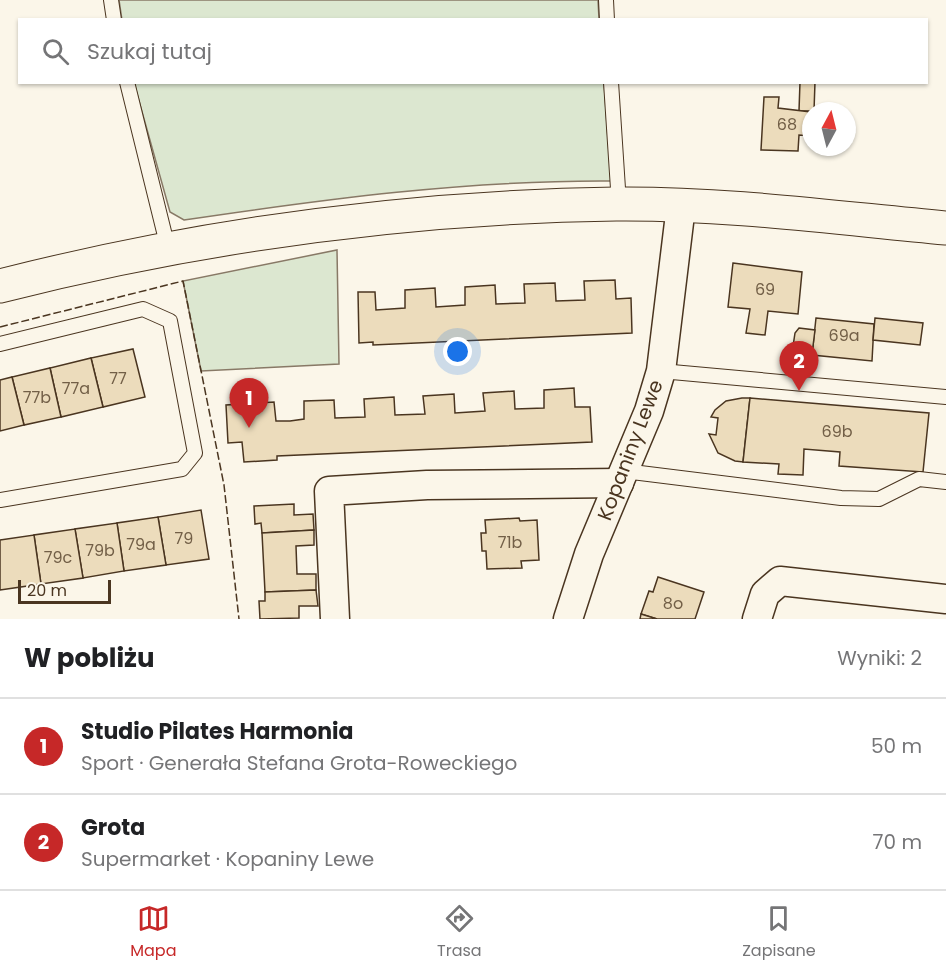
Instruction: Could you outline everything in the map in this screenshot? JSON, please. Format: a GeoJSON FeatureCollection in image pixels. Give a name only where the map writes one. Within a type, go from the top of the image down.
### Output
{"type":"FeatureCollection","features":[{"type":"Feature","properties":{"kind":"street"},"geometry":{"type":"LineString","coordinates":[[0,286],[168,248],[281,230],[499,208],[618,204],[681,206],[946,228]]}},
{"type":"Feature","properties":{"kind":"street","name":"Kopaniny Lewe"},"geometry":{"type":"LineString","coordinates":[[568,619],[589,554],[649,411],[661,371],[681,206]]}},
{"type":"Feature","properties":{"kind":"street"},"geometry":{"type":"LineString","coordinates":[[335,619],[329,491],[622,477]]}},
{"type":"Feature","properties":{"kind":"street"},"geometry":{"type":"LineString","coordinates":[[757,619],[765,594],[780,582],[946,599]]}},
{"type":"Feature","properties":{"kind":"lane"},"geometry":{"type":"LineString","coordinates":[[111,0],[114,18]]}},
{"type":"Feature","properties":{"kind":"lane"},"geometry":{"type":"LineString","coordinates":[[606,0],[607,18]]}},
{"type":"Feature","properties":{"kind":"lane"},"geometry":{"type":"LineString","coordinates":[[127,84],[168,248]]}},
{"type":"Feature","properties":{"kind":"lane"},"geometry":{"type":"LineString","coordinates":[[611,84],[618,204]]}},
{"type":"Feature","properties":{"kind":"lane"},"geometry":{"type":"LineString","coordinates":[[0,344],[143,309],[170,321],[195,453],[182,469],[0,500]]}},
{"type":"Feature","properties":{"kind":"lane"},"geometry":{"type":"LineString","coordinates":[[661,371],[946,397]]}},
{"type":"Feature","properties":{"kind":"lane"},"geometry":{"type":"LineString","coordinates":[[622,477],[842,498],[879,499],[919,479],[946,482]]}},
{"type":"Feature","properties":{"kind":"green space"},"geometry":{"type":"Polygon","coordinates":[[[119,0],[598,0],[599,18],[122,18],[119,0]]]}},
{"type":"Feature","properties":{"kind":"green space"},"geometry":{"type":"Polygon","coordinates":[[[134,84],[604,84],[611,181],[450,187],[344,198],[184,220],[170,212],[134,84]]]}},
{"type":"Feature","properties":{"kind":"green space"},"geometry":{"type":"Polygon","coordinates":[[[337,250],[339,364],[201,371],[183,281],[337,250]]]}},
{"type":"Feature","properties":{"kind":"building"},"geometry":{"type":"Polygon","coordinates":[[[800,84],[815,84],[814,102],[802,102],[802,111],[799,111],[800,84]]]}},
{"type":"Feature","properties":{"kind":"building"},"geometry":{"type":"Polygon","coordinates":[[[764,97],[779,97],[778,108],[802,111],[802,135],[799,135],[798,151],[761,150],[764,97]]]}},
{"type":"Feature","properties":{"kind":"building"},"geometry":{"type":"Polygon","coordinates":[[[733,263],[802,272],[798,314],[768,311],[765,335],[746,333],[750,309],[728,307],[733,263]]]}},
{"type":"Feature","properties":{"kind":"building"},"geometry":{"type":"Polygon","coordinates":[[[615,280],[616,299],[631,298],[632,333],[373,345],[373,342],[359,343],[358,292],[375,292],[376,310],[405,308],[405,290],[435,288],[436,307],[465,305],[465,287],[495,285],[496,304],[525,303],[524,284],[555,283],[556,301],[585,300],[584,281],[615,280]]]}},
{"type":"Feature","properties":{"kind":"building"},"geometry":{"type":"Polygon","coordinates":[[[816,318],[874,324],[872,361],[812,355],[816,318]]]}},
{"type":"Feature","properties":{"kind":"building"},"geometry":{"type":"Polygon","coordinates":[[[875,318],[923,323],[920,345],[873,340],[875,318]]]}},
{"type":"Feature","properties":{"kind":"building"},"geometry":{"type":"Polygon","coordinates":[[[799,328],[815,330],[812,354],[792,353],[795,333],[799,328]]]}},
{"type":"Feature","properties":{"kind":"building"},"geometry":{"type":"Polygon","coordinates":[[[133,349],[145,397],[103,407],[91,358],[133,349]]]}},
{"type":"Feature","properties":{"kind":"building"},"geometry":{"type":"Polygon","coordinates":[[[91,358],[103,407],[61,417],[50,368],[91,358]]]}},
{"type":"Feature","properties":{"kind":"building"},"geometry":{"type":"Polygon","coordinates":[[[50,368],[61,417],[24,425],[12,377],[50,368]]]}},
{"type":"Feature","properties":{"kind":"building"},"geometry":{"type":"Polygon","coordinates":[[[12,377],[24,425],[0,431],[0,380],[12,377]]]}},
{"type":"Feature","properties":{"kind":"building"},"geometry":{"type":"Polygon","coordinates":[[[574,388],[575,407],[590,407],[592,442],[277,456],[277,460],[244,462],[242,442],[228,443],[226,405],[274,402],[276,421],[290,421],[304,419],[304,401],[334,400],[335,418],[365,417],[364,399],[394,397],[395,415],[425,414],[423,396],[454,394],[455,413],[485,411],[483,393],[514,391],[515,409],[544,408],[544,390],[574,388]]]}},
{"type":"Feature","properties":{"kind":"building"},"geometry":{"type":"Polygon","coordinates":[[[750,398],[743,462],[718,453],[709,434],[716,435],[718,418],[711,417],[715,410],[726,401],[750,398]]]}},
{"type":"Feature","properties":{"kind":"building"},"geometry":{"type":"Polygon","coordinates":[[[750,398],[929,413],[923,472],[839,466],[840,452],[804,449],[803,475],[778,474],[779,464],[743,462],[750,398]]]}},
{"type":"Feature","properties":{"kind":"building"},"geometry":{"type":"Polygon","coordinates":[[[294,504],[294,515],[313,514],[314,530],[262,533],[261,523],[255,524],[254,506],[294,504]]]}},
{"type":"Feature","properties":{"kind":"building"},"geometry":{"type":"Polygon","coordinates":[[[201,510],[209,559],[166,565],[158,517],[201,510]]]}},
{"type":"Feature","properties":{"kind":"building"},"geometry":{"type":"Polygon","coordinates":[[[158,517],[166,565],[124,571],[117,523],[158,517]]]}},
{"type":"Feature","properties":{"kind":"building"},"geometry":{"type":"Polygon","coordinates":[[[519,518],[520,521],[537,520],[539,560],[521,561],[522,568],[487,569],[486,551],[482,551],[481,533],[486,533],[485,520],[519,518]]]}},
{"type":"Feature","properties":{"kind":"building"},"geometry":{"type":"Polygon","coordinates":[[[117,523],[124,571],[83,578],[75,529],[117,523]]]}},
{"type":"Feature","properties":{"kind":"building"},"geometry":{"type":"Polygon","coordinates":[[[75,529],[83,578],[41,584],[34,535],[75,529]]]}},
{"type":"Feature","properties":{"kind":"building"},"geometry":{"type":"Polygon","coordinates":[[[314,530],[314,545],[296,546],[297,574],[316,574],[316,590],[265,592],[262,533],[314,530]]]}},
{"type":"Feature","properties":{"kind":"building"},"geometry":{"type":"Polygon","coordinates":[[[34,535],[41,584],[0,590],[0,540],[34,535]]]}},
{"type":"Feature","properties":{"kind":"building"},"geometry":{"type":"Polygon","coordinates":[[[658,577],[704,592],[695,619],[657,619],[641,614],[649,591],[653,592],[658,577]]]}},
{"type":"Feature","properties":{"kind":"building"},"geometry":{"type":"Polygon","coordinates":[[[316,590],[318,606],[299,606],[299,618],[260,619],[259,601],[265,601],[265,592],[316,590]]]}},
{"type":"Feature","properties":{"kind":"building"},"geometry":{"type":"Polygon","coordinates":[[[641,614],[657,619],[640,619],[641,614]]]}},
{"type":"Feature","properties":{"kind":"fence"},"geometry":{"type":"LineString","coordinates":[[0,327],[183,281],[224,485],[239,619]]}},
{"type":"Feature","properties":{"kind":"place","name":"Grota"},"geometry":{"type":"Point","coordinates":[799,391]}},
{"type":"Feature","properties":{"kind":"place","name":"Studio Pilates Harmonia"},"geometry":{"type":"Point","coordinates":[249,428]}}]}
